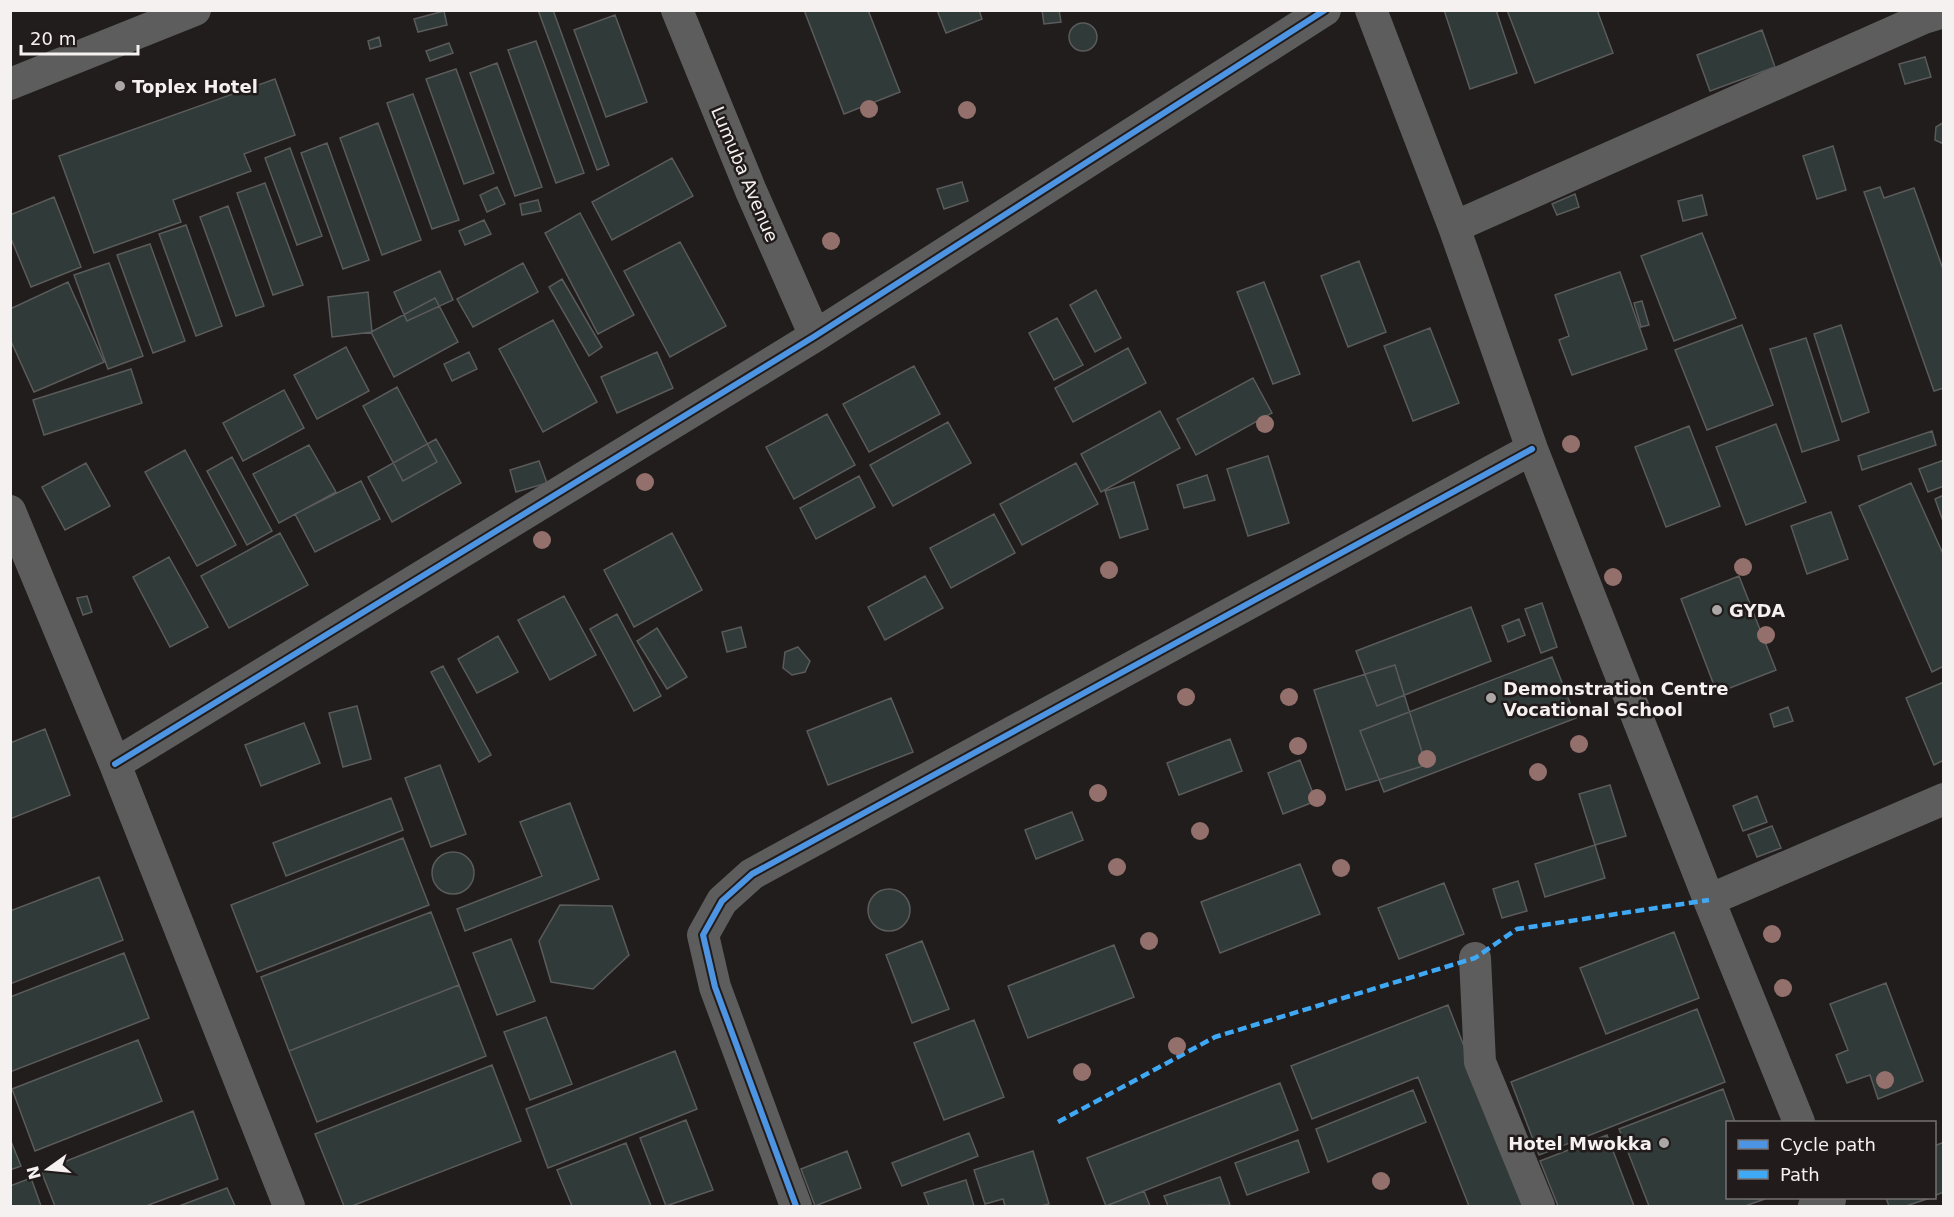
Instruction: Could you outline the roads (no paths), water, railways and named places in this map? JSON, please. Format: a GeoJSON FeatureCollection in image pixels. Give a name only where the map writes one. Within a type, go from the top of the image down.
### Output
{"type":"FeatureCollection","features":[{"type":"Feature","properties":{"kind":"street"},"geometry":{"type":"LineString","coordinates":[[10,84],[195,10]]}},
{"type":"Feature","properties":{"kind":"street","name":"Lumuba Avenue"},"geometry":{"type":"LineString","coordinates":[[677,10],[751,191],[815,336]]}},
{"type":"Feature","properties":{"kind":"street"},"geometry":{"type":"LineString","coordinates":[[115,764],[815,336],[1325,10]]}},
{"type":"Feature","properties":{"kind":"street"},"geometry":{"type":"LineString","coordinates":[[1371,10],[1454,227],[1533,449],[1709,900],[1799,1121]]}},
{"type":"Feature","properties":{"kind":"street"},"geometry":{"type":"LineString","coordinates":[[1454,227],[1930,14]]}},
{"type":"Feature","properties":{"kind":"street"},"geometry":{"type":"LineString","coordinates":[[796,1206],[715,987],[703,935],[722,901],[753,874],[1533,449]]}},
{"type":"Feature","properties":{"kind":"street"},"geometry":{"type":"LineString","coordinates":[[10,511],[115,764],[289,1206]]}},
{"type":"Feature","properties":{"kind":"street"},"geometry":{"type":"LineString","coordinates":[[1709,900],[1944,799]]}},
{"type":"Feature","properties":{"kind":"street"},"geometry":{"type":"LineString","coordinates":[[1475,957],[1480,1062],[1539,1206]]}},
{"type":"Feature","properties":{"kind":"place","name":"Toplex Hotel"},"geometry":{"type":"Point","coordinates":[120,86]}},
{"type":"Feature","properties":{"kind":"place","name":"GYDA"},"geometry":{"type":"Point","coordinates":[1717,610]}},
{"type":"Feature","properties":{"kind":"place","name":"Demonstration Centre Vocational School"},"geometry":{"type":"Point","coordinates":[1491,698]}},
{"type":"Feature","properties":{"kind":"place","name":"Hotel Mwokka"},"geometry":{"type":"Point","coordinates":[1664,1143]}}]}
